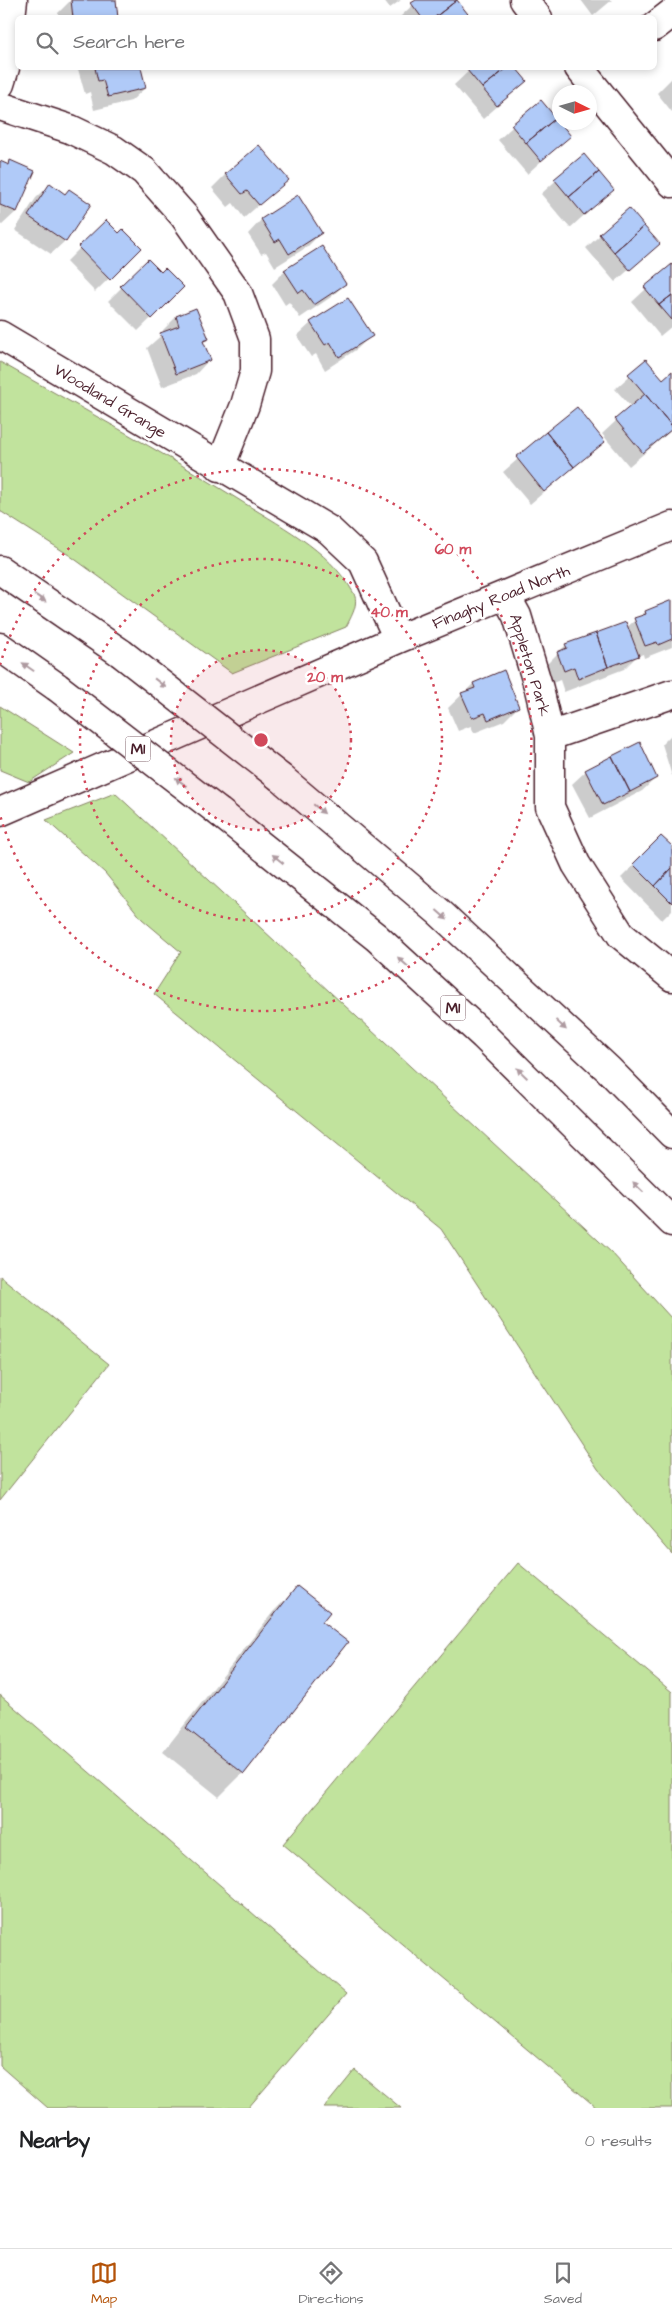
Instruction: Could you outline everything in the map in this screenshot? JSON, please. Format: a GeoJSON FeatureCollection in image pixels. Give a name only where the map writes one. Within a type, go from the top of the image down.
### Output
{"type":"FeatureCollection","features":[{"type":"Feature","properties":{"kind":"main road"},"geometry":{"type":"LineString","coordinates":[[0,84],[5,68],[13,0]]}},
{"type":"Feature","properties":{"kind":"main road"},"geometry":{"type":"LineString","coordinates":[[524,0],[536,15]]}},
{"type":"Feature","properties":{"kind":"main road"},"geometry":{"type":"LineString","coordinates":[[657,25],[672,13]]}},
{"type":"Feature","properties":{"kind":"main road"},"geometry":{"type":"LineString","coordinates":[[592,72],[672,183]]}},
{"type":"Feature","properties":{"kind":"main road"},"geometry":{"type":"LineString","coordinates":[[0,106],[70,129],[114,150],[144,172],[184,216],[238,293],[255,339],[255,371],[245,405],[220,467]]}},
{"type":"Feature","properties":{"kind":"main road","name":"Woodland Grange"},"geometry":{"type":"LineString","coordinates":[[0,336],[329,530],[363,562],[398,639]]}},
{"type":"Feature","properties":{"kind":"main road","name":"Finaghy Road North"},"geometry":{"type":"LineString","coordinates":[[0,812],[398,639],[672,526]]}},
{"type":"Feature","properties":{"kind":"main road"},"geometry":{"type":"LineString","coordinates":[[0,570],[122,653],[281,778],[440,912],[609,1070],[672,1134]]}},
{"type":"Feature","properties":{"kind":"main road","name":"Appleton Park"},"geometry":{"type":"LineString","coordinates":[[506,596],[517,616],[539,688],[550,736],[550,807],[576,864],[621,935],[672,977]]}},
{"type":"Feature","properties":{"kind":"main road","name":"M1"},"geometry":{"type":"LineString","coordinates":[[0,647],[57,686],[376,937],[484,1036],[672,1222]]}},
{"type":"Feature","properties":{"kind":"main road","name":"Appleton Park"},"geometry":{"type":"LineString","coordinates":[[550,736],[672,694]]}},
{"type":"Feature","properties":{"kind":"green space"},"geometry":{"type":"Polygon","coordinates":[[[0,362],[207,480],[285,528],[316,550],[343,577],[355,596],[354,610],[346,627],[232,673],[69,555],[0,511],[0,362]]]}},
{"type":"Feature","properties":{"kind":"green space"},"geometry":{"type":"Polygon","coordinates":[[[0,706],[74,753],[29,782],[0,770],[0,706]]]}},
{"type":"Feature","properties":{"kind":"green space"},"geometry":{"type":"Polygon","coordinates":[[[115,793],[612,1253],[672,1319],[672,1554],[598,1469],[441,1229],[154,994],[181,952],[142,919],[105,873],[46,820],[115,793]]]}},
{"type":"Feature","properties":{"kind":"green space"},"geometry":{"type":"Polygon","coordinates":[[[0,1276],[109,1364],[0,1500],[0,1276]]]}},
{"type":"Feature","properties":{"kind":"green space"},"geometry":{"type":"Polygon","coordinates":[[[518,1563],[672,1692],[672,2108],[597,2108],[283,1844],[518,1563]]]}},
{"type":"Feature","properties":{"kind":"green space"},"geometry":{"type":"Polygon","coordinates":[[[0,1695],[346,1994],[248,2108],[48,2108],[0,2066],[0,1695]]]}},
{"type":"Feature","properties":{"kind":"green space"},"geometry":{"type":"Polygon","coordinates":[[[355,2070],[401,2108],[324,2108],[355,2070]]]}},
{"type":"Feature","properties":{"kind":"building"},"geometry":{"type":"Polygon","coordinates":[[[71,0],[116,0],[118,15],[73,15],[71,0]]]}},
{"type":"Feature","properties":{"kind":"building"},"geometry":{"type":"Polygon","coordinates":[[[416,0],[457,0],[438,15],[420,15],[411,3],[416,0]]]}},
{"type":"Feature","properties":{"kind":"building"},"geometry":{"type":"Polygon","coordinates":[[[457,0],[469,15],[438,15],[457,0]]]}},
{"type":"Feature","properties":{"kind":"building"},"geometry":{"type":"Polygon","coordinates":[[[95,70],[142,70],[146,88],[108,97],[103,80],[98,81],[95,70]]]}},
{"type":"Feature","properties":{"kind":"building"},"geometry":{"type":"Polygon","coordinates":[[[467,70],[504,70],[482,88],[467,70]]]}},
{"type":"Feature","properties":{"kind":"building"},"geometry":{"type":"Polygon","coordinates":[[[504,70],[518,70],[527,81],[497,106],[482,88],[504,70]]]}},
{"type":"Feature","properties":{"kind":"building"},"geometry":{"type":"Polygon","coordinates":[[[541,100],[552,113],[552,121],[526,143],[511,125],[541,100]]]}},
{"type":"Feature","properties":{"kind":"building"},"geometry":{"type":"Polygon","coordinates":[[[552,121],[552,130],[566,130],[571,136],[541,161],[526,143],[552,121]]]}},
{"type":"Feature","properties":{"kind":"building"},"geometry":{"type":"Polygon","coordinates":[[[259,145],[289,180],[259,205],[247,191],[242,194],[225,174],[259,145]]]}},
{"type":"Feature","properties":{"kind":"building"},"geometry":{"type":"Polygon","coordinates":[[[584,154],[599,172],[569,197],[554,179],[584,154]]]}},
{"type":"Feature","properties":{"kind":"building"},"geometry":{"type":"Polygon","coordinates":[[[10,160],[35,171],[17,212],[0,205],[0,161],[9,165],[10,160]]]}},
{"type":"Feature","properties":{"kind":"building"},"geometry":{"type":"Polygon","coordinates":[[[599,172],[614,190],[584,215],[569,197],[599,172]]]}},
{"type":"Feature","properties":{"kind":"building"},"geometry":{"type":"Polygon","coordinates":[[[50,183],[65,194],[69,189],[91,204],[66,242],[28,216],[50,183]]]}},
{"type":"Feature","properties":{"kind":"building"},"geometry":{"type":"Polygon","coordinates":[[[298,195],[322,233],[289,254],[280,239],[275,242],[261,219],[298,195]]]}},
{"type":"Feature","properties":{"kind":"building"},"geometry":{"type":"Polygon","coordinates":[[[629,208],[644,226],[614,252],[599,234],[629,208]]]}},
{"type":"Feature","properties":{"kind":"building"},"geometry":{"type":"Polygon","coordinates":[[[106,220],[119,233],[123,229],[142,248],[110,280],[78,247],[106,220]]]}},
{"type":"Feature","properties":{"kind":"building"},"geometry":{"type":"Polygon","coordinates":[[[644,226],[660,244],[630,270],[614,252],[644,226]]]}},
{"type":"Feature","properties":{"kind":"building"},"geometry":{"type":"Polygon","coordinates":[[[322,246],[346,284],[314,305],[303,290],[299,293],[284,270],[322,246]]]}},
{"type":"Feature","properties":{"kind":"building"},"geometry":{"type":"Polygon","coordinates":[[[148,259],[161,272],[165,268],[184,287],[152,319],[120,286],[148,259]]]}},
{"type":"Feature","properties":{"kind":"building"},"geometry":{"type":"Polygon","coordinates":[[[672,264],[672,295],[659,305],[644,287],[672,264]]]}},
{"type":"Feature","properties":{"kind":"building"},"geometry":{"type":"Polygon","coordinates":[[[672,295],[672,320],[659,305],[672,295]]]}},
{"type":"Feature","properties":{"kind":"building"},"geometry":{"type":"Polygon","coordinates":[[[348,298],[373,336],[339,357],[330,342],[325,345],[310,322],[348,298]]]}},
{"type":"Feature","properties":{"kind":"building"},"geometry":{"type":"Polygon","coordinates":[[[196,308],[209,339],[203,341],[211,360],[176,374],[160,333],[179,326],[176,316],[196,308]]]}},
{"type":"Feature","properties":{"kind":"building"},"geometry":{"type":"Polygon","coordinates":[[[646,359],[663,379],[672,371],[672,426],[628,374],[646,359]]]}},
{"type":"Feature","properties":{"kind":"building"},"geometry":{"type":"Polygon","coordinates":[[[645,394],[672,426],[672,429],[643,453],[615,419],[645,394]]]}},
{"type":"Feature","properties":{"kind":"building"},"geometry":{"type":"Polygon","coordinates":[[[577,407],[605,442],[574,467],[546,432],[577,407]]]}},
{"type":"Feature","properties":{"kind":"building"},"geometry":{"type":"Polygon","coordinates":[[[546,432],[574,467],[544,492],[516,457],[546,432]]]}},
{"type":"Feature","properties":{"kind":"building"},"geometry":{"type":"Polygon","coordinates":[[[672,600],[672,639],[658,645],[657,642],[645,646],[634,618],[646,614],[645,611],[672,600]]]}},
{"type":"Feature","properties":{"kind":"building"},"geometry":{"type":"Polygon","coordinates":[[[626,622],[639,656],[608,667],[596,633],[626,622]]]}},
{"type":"Feature","properties":{"kind":"building"},"geometry":{"type":"Polygon","coordinates":[[[596,633],[608,667],[578,679],[574,667],[564,671],[557,652],[567,648],[565,644],[596,633]]]}},
{"type":"Feature","properties":{"kind":"building"},"geometry":{"type":"Polygon","coordinates":[[[504,670],[519,707],[488,720],[485,713],[472,718],[461,693],[475,688],[473,683],[504,670]]]}},
{"type":"Feature","properties":{"kind":"building"},"geometry":{"type":"Polygon","coordinates":[[[640,742],[657,778],[630,792],[612,756],[640,742]]]}},
{"type":"Feature","properties":{"kind":"building"},"geometry":{"type":"Polygon","coordinates":[[[612,756],[630,792],[603,805],[585,770],[612,756]]]}},
{"type":"Feature","properties":{"kind":"building"},"geometry":{"type":"Polygon","coordinates":[[[661,836],[672,846],[672,868],[655,886],[633,864],[661,836]]]}},
{"type":"Feature","properties":{"kind":"building"},"geometry":{"type":"Polygon","coordinates":[[[672,868],[672,903],[655,886],[672,868]]]}},
{"type":"Feature","properties":{"kind":"building"},"geometry":{"type":"Polygon","coordinates":[[[297,1586],[330,1612],[322,1622],[348,1642],[244,1774],[186,1728],[297,1586]]]}}]}
